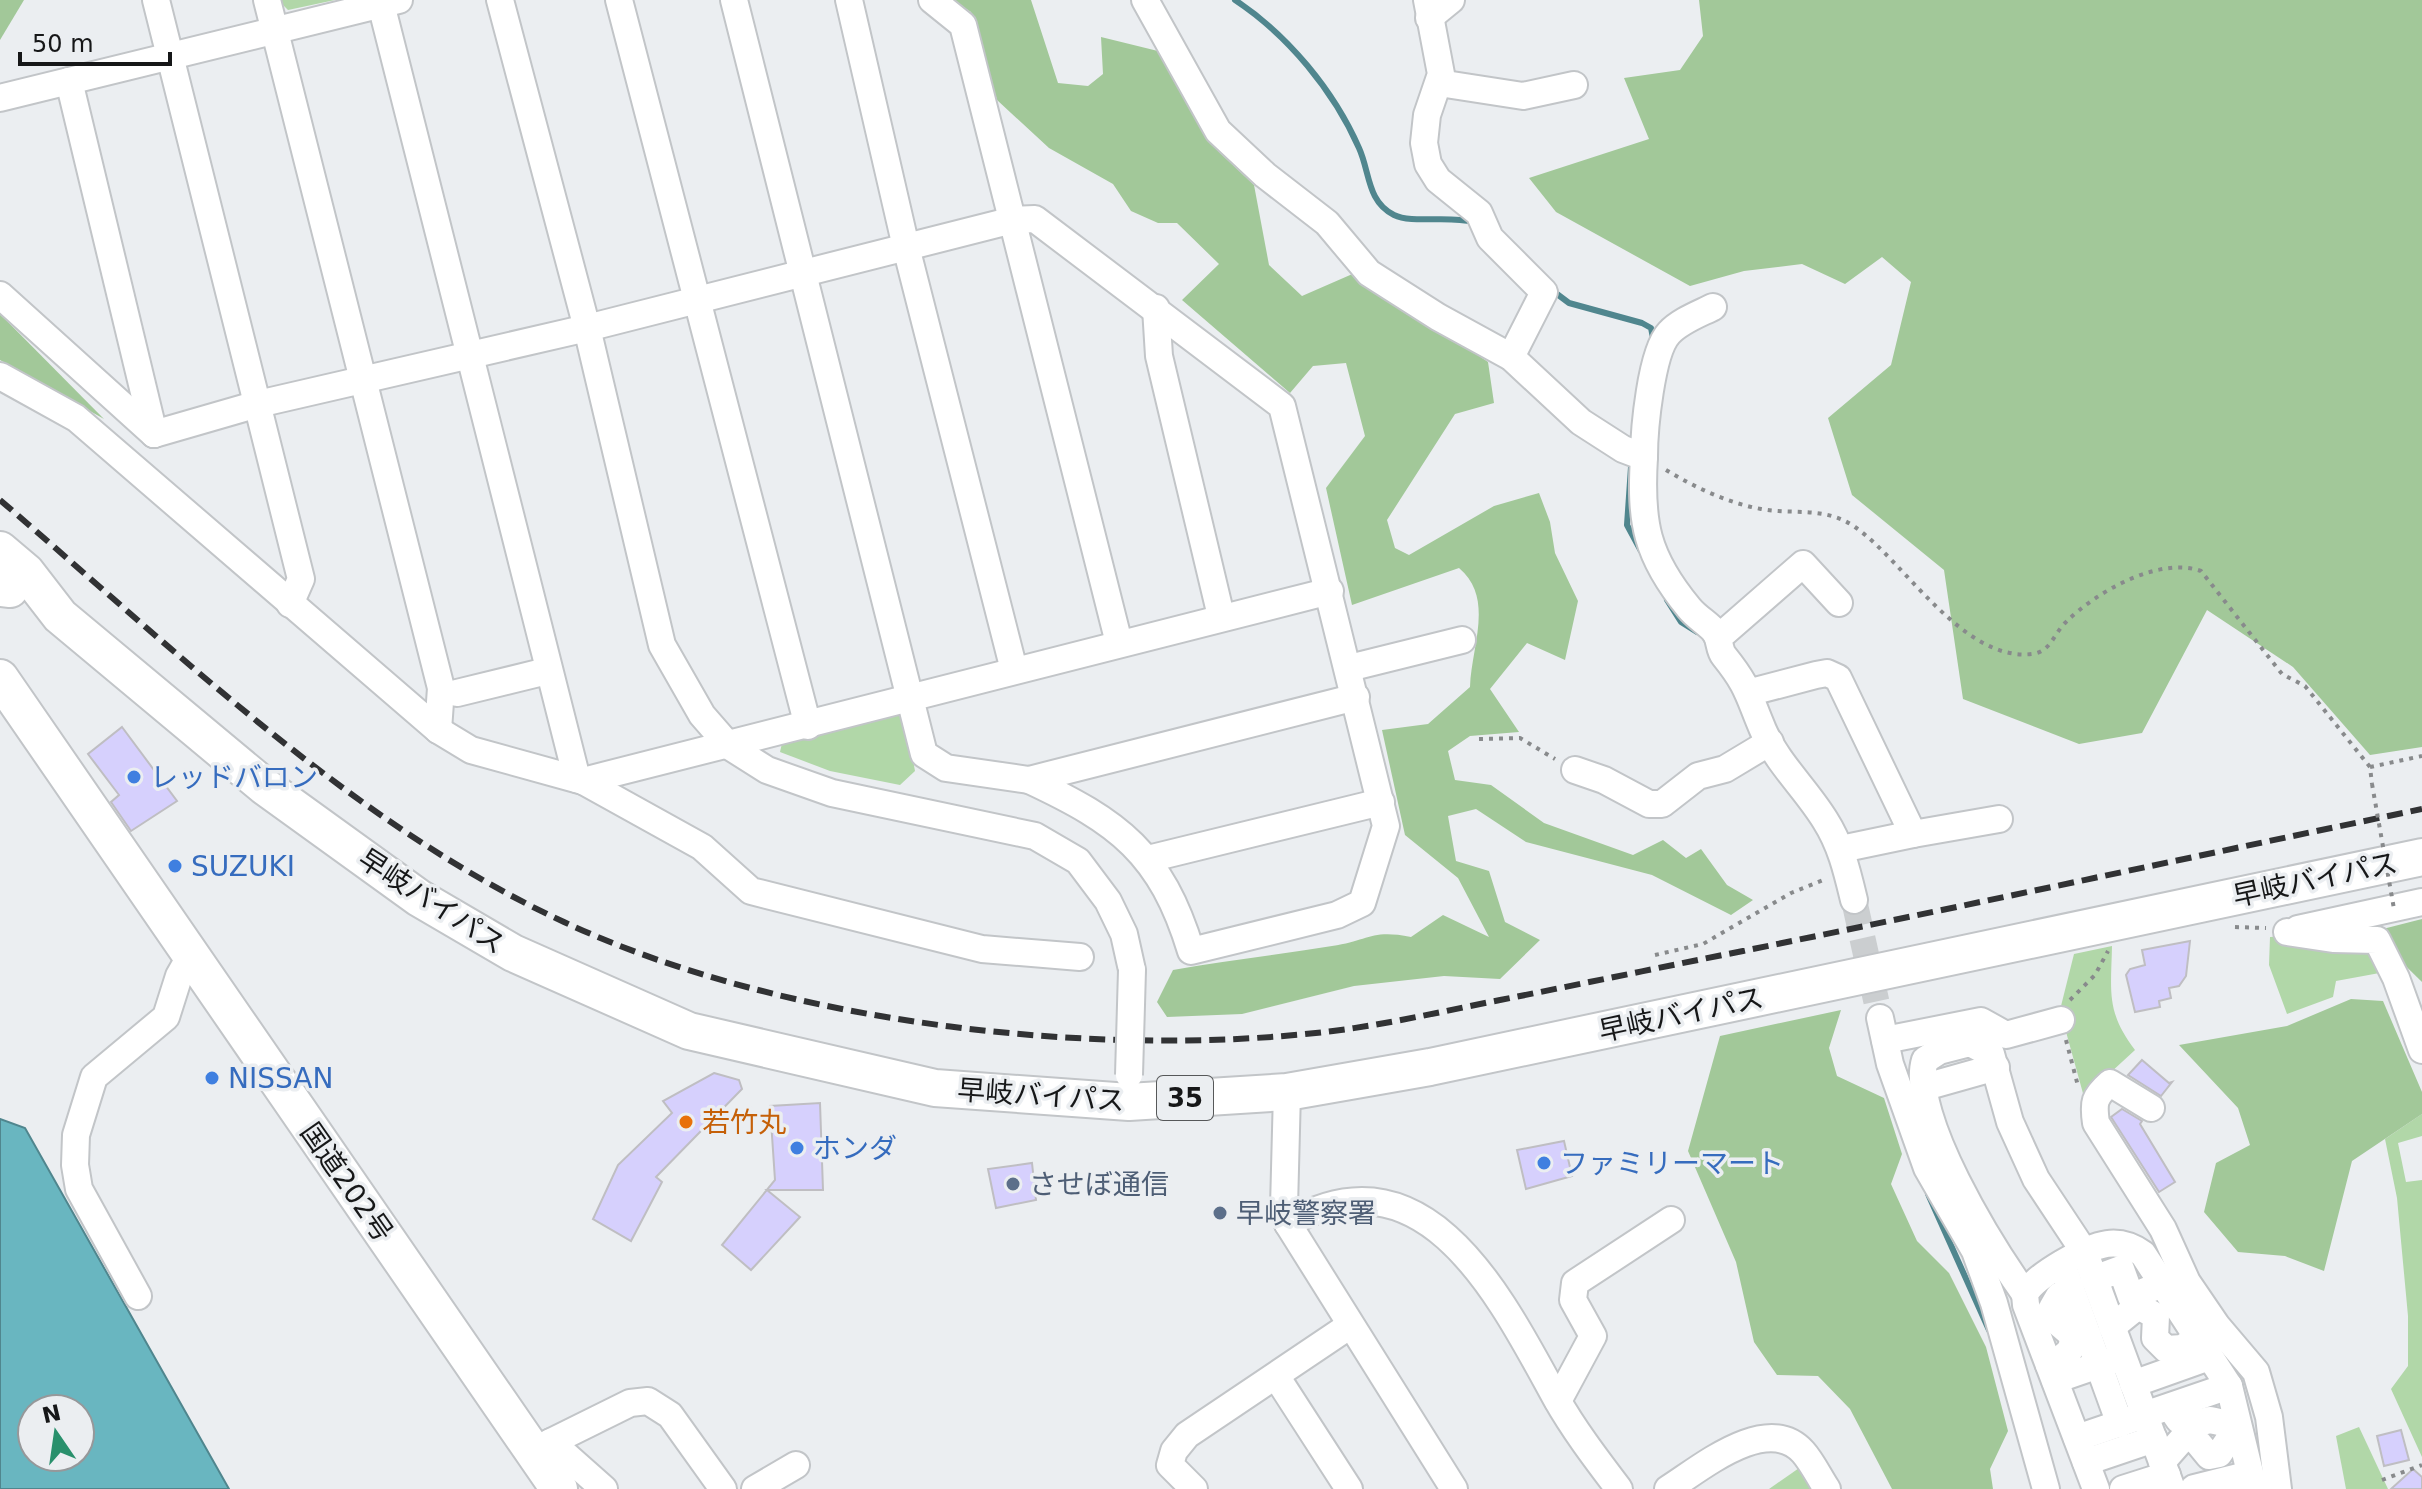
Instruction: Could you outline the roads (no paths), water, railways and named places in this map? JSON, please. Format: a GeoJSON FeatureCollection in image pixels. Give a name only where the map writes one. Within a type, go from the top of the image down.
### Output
{"type":"FeatureCollection","features":[{"type":"Feature","properties":{"kind":"highway","name":"早岐バイパス"},"geometry":{"type":"LineString","coordinates":[[0,550],[26,572],[60,616]]}},
{"type":"Feature","properties":{"kind":"highway","name":"早岐バイパス"},"geometry":{"type":"LineString","coordinates":[[3,586],[60,616],[264,786],[419,898],[513,953],[689,1031],[845,1070],[935,1088],[1287,1092],[1430,1067],[2422,857]]}},
{"type":"Feature","properties":{"kind":"highway","name":"国道202号"},"geometry":{"type":"LineString","coordinates":[[0,678],[191,955],[542,1447],[559,1489]]}},
{"type":"Feature","properties":{"kind":"street"},"geometry":{"type":"LineString","coordinates":[[156,0],[301,579],[290,604]]}},
{"type":"Feature","properties":{"kind":"street"},"geometry":{"type":"LineString","coordinates":[[267,0],[441,688],[438,730]]}},
{"type":"Feature","properties":{"kind":"street"},"geometry":{"type":"LineString","coordinates":[[500,0],[587,328],[662,645],[702,715],[729,746],[767,770],[832,793],[1035,836],[1078,861],[1108,901],[1124,934],[1132,970],[1129,1088]]}},
{"type":"Feature","properties":{"kind":"street"},"geometry":{"type":"LineString","coordinates":[[619,0],[808,726]]}},
{"type":"Feature","properties":{"kind":"street"},"geometry":{"type":"LineString","coordinates":[[154,434],[258,404],[587,328],[801,273],[1013,220],[1035,219],[1282,406],[1386,826],[1362,903],[1322,919],[1191,951],[1178,910],[1148,859],[1097,813],[1029,780],[946,768],[924,754],[801,273],[734,0]]}},
{"type":"Feature","properties":{"kind":"street"},"geometry":{"type":"LineString","coordinates":[[849,0],[906,247],[1014,670]]}},
{"type":"Feature","properties":{"kind":"street"},"geometry":{"type":"LineString","coordinates":[[932,0],[963,25],[1119,643]]}},
{"type":"Feature","properties":{"kind":"street"},"geometry":{"type":"LineString","coordinates":[[1145,0],[1218,131],[1265,175],[1327,223],[1369,273],[1438,317],[1511,357],[1581,422],[1623,449],[1644,457]]}},
{"type":"Feature","properties":{"kind":"street"},"geometry":{"type":"LineString","coordinates":[[1451,0],[1428,9],[1441,74],[1427,115],[1424,143],[1428,164],[1438,180],[1486,226],[1522,274],[1544,292],[1511,357]]}},
{"type":"Feature","properties":{"kind":"street"},"geometry":{"type":"LineString","coordinates":[[0,98],[390,2],[467,356],[547,671],[580,780]]}},
{"type":"Feature","properties":{"kind":"street"},"geometry":{"type":"LineString","coordinates":[[69,81],[154,434]]}},
{"type":"Feature","properties":{"kind":"street"},"geometry":{"type":"LineString","coordinates":[[1439,83],[1523,96],[1574,85]]}},
{"type":"Feature","properties":{"kind":"street"},"geometry":{"type":"LineString","coordinates":[[0,295],[154,434]]}},
{"type":"Feature","properties":{"kind":"street"},"geometry":{"type":"LineString","coordinates":[[1713,307],[1670,331],[1663,341],[1647,405],[1643,526],[1653,550],[1681,598],[1735,666],[1759,688],[1770,742],[1826,821],[1847,874],[1913,834],[1999,819]]}},
{"type":"Feature","properties":{"kind":"street"},"geometry":{"type":"LineString","coordinates":[[1156,308],[1159,356],[1221,616]]}},
{"type":"Feature","properties":{"kind":"street"},"geometry":{"type":"LineString","coordinates":[[0,376],[76,418],[438,730],[471,750],[580,780],[702,847],[751,891],[982,949],[1080,957]]}},
{"type":"Feature","properties":{"kind":"street"},"geometry":{"type":"LineString","coordinates":[[1719,644],[1725,632],[1803,564],[1839,603]]}},
{"type":"Feature","properties":{"kind":"street"},"geometry":{"type":"LineString","coordinates":[[580,780],[729,746],[1221,616],[1330,591]]}},
{"type":"Feature","properties":{"kind":"street"},"geometry":{"type":"LineString","coordinates":[[1349,668],[1462,640]]}},
{"type":"Feature","properties":{"kind":"street"},"geometry":{"type":"LineString","coordinates":[[457,693],[547,671]]}},
{"type":"Feature","properties":{"kind":"street"},"geometry":{"type":"LineString","coordinates":[[1759,688],[1827,673],[1838,678],[1913,834]]}},
{"type":"Feature","properties":{"kind":"street"},"geometry":{"type":"LineString","coordinates":[[1029,780],[1356,697]]}},
{"type":"Feature","properties":{"kind":"street"},"geometry":{"type":"LineString","coordinates":[[1575,770],[1604,780],[1649,804],[1662,804],[1698,776],[1725,769],[1770,742]]}},
{"type":"Feature","properties":{"kind":"street"},"geometry":{"type":"LineString","coordinates":[[1148,859],[1381,802]]}},
{"type":"Feature","properties":{"kind":"street"},"geometry":{"type":"LineString","coordinates":[[2422,902],[2287,932],[2333,939],[2377,940],[2396,978],[2422,1050]]}},
{"type":"Feature","properties":{"kind":"street"},"geometry":{"type":"LineString","coordinates":[[138,1296],[79,1189],[75,1165],[76,1135],[94,1077],[166,1017],[179,976],[191,955]]}},
{"type":"Feature","properties":{"kind":"street"},"geometry":{"type":"LineString","coordinates":[[2046,1489],[1994,1303],[1975,1251],[1927,1168],[1882,1029],[1981,1021],[2006,1035],[2061,1020]]}},
{"type":"Feature","properties":{"kind":"street"},"geometry":{"type":"LineString","coordinates":[[2096,1489],[2026,1305],[2025,1294],[2006,1267],[1941,1151],[1922,1073],[1925,1060],[1939,1051],[1976,1044],[1991,1054],[2010,1122],[2073,1259],[2111,1361],[2133,1384],[2164,1431]]}},
{"type":"Feature","properties":{"kind":"street"},"geometry":{"type":"LineString","coordinates":[[2151,1108],[2110,1083],[2095,1096],[2096,1123],[2163,1229],[2187,1282],[2217,1326],[2256,1372],[2269,1417],[2278,1489]]}},
{"type":"Feature","properties":{"kind":"street"},"geometry":{"type":"LineString","coordinates":[[1287,1092],[1284,1207],[1288,1224],[1349,1326],[1454,1489]]}},
{"type":"Feature","properties":{"kind":"street"},"geometry":{"type":"LineString","coordinates":[[1288,1224],[1301,1217],[1364,1202],[1411,1212],[1436,1228],[1495,1289],[1558,1401],[1619,1489]]}},
{"type":"Feature","properties":{"kind":"street"},"geometry":{"type":"LineString","coordinates":[[1558,1401],[1593,1336],[1573,1300],[1575,1283],[1671,1220]]}},
{"type":"Feature","properties":{"kind":"street"},"geometry":{"type":"LineString","coordinates":[[2025,1294],[2040,1276],[2103,1244],[2132,1246],[2143,1254],[2229,1386],[2252,1481],[2205,1480]]}},
{"type":"Feature","properties":{"kind":"street"},"geometry":{"type":"LineString","coordinates":[[2052,1372],[2072,1346],[2071,1334],[2057,1322],[2052,1308],[2059,1296],[2121,1269],[2133,1302],[2156,1316],[2155,1338],[2166,1349],[2203,1347]]}},
{"type":"Feature","properties":{"kind":"street"},"geometry":{"type":"LineString","coordinates":[[2112,1327],[2133,1302],[2162,1284]]}},
{"type":"Feature","properties":{"kind":"street"},"geometry":{"type":"LineString","coordinates":[[2083,1285],[2112,1327],[2111,1361],[2134,1487]]}},
{"type":"Feature","properties":{"kind":"street"},"geometry":{"type":"LineString","coordinates":[[1194,1489],[1170,1465],[1174,1451],[1187,1435],[1349,1326]]}},
{"type":"Feature","properties":{"kind":"street"},"geometry":{"type":"LineString","coordinates":[[2134,1487],[2203,1347]]}},
{"type":"Feature","properties":{"kind":"street"},"geometry":{"type":"LineString","coordinates":[[2052,1372],[2111,1361]]}},
{"type":"Feature","properties":{"kind":"street"},"geometry":{"type":"LineString","coordinates":[[1276,1376],[1349,1489]]}},
{"type":"Feature","properties":{"kind":"street"},"geometry":{"type":"LineString","coordinates":[[2133,1384],[2164,1431]]}},
{"type":"Feature","properties":{"kind":"street"},"geometry":{"type":"LineString","coordinates":[[2164,1431],[2229,1386]]}},
{"type":"Feature","properties":{"kind":"street"},"geometry":{"type":"LineString","coordinates":[[604,1489],[542,1447],[630,1403],[648,1401],[670,1415],[723,1489]]}},
{"type":"Feature","properties":{"kind":"street"},"geometry":{"type":"LineString","coordinates":[[2164,1431],[2179,1420],[2189,1425],[2210,1420],[2238,1426]]}},
{"type":"Feature","properties":{"kind":"street"},"geometry":{"type":"LineString","coordinates":[[2081,1450],[2123,1436],[2164,1431],[2195,1439],[2209,1456],[2219,1454],[2238,1426]]}},
{"type":"Feature","properties":{"kind":"street"},"geometry":{"type":"LineString","coordinates":[[1668,1489],[1736,1446],[1762,1439],[1790,1442],[1803,1451],[1827,1489]]}},
{"type":"Feature","properties":{"kind":"street"},"geometry":{"type":"LineString","coordinates":[[755,1489],[796,1465]]}},
{"type":"Feature","properties":{"kind":"water"},"geometry":{"type":"Polygon","coordinates":[[[0,1119],[25,1128],[229,1489],[0,1489],[0,1119]]]}},
{"type":"Feature","properties":{"kind":"waterway"},"geometry":{"type":"LineString","coordinates":[[1235,0],[1291,47],[1323,85],[1349,127],[1363,157],[1370,186],[1385,209],[1402,218],[1473,222]]}},
{"type":"Feature","properties":{"kind":"waterway"},"geometry":{"type":"LineString","coordinates":[[1553,291],[1569,303],[1642,323],[1651,328],[1653,338]]}},
{"type":"Feature","properties":{"kind":"waterway"},"geometry":{"type":"LineString","coordinates":[[1631,467],[1627,525],[1641,551]]}},
{"type":"Feature","properties":{"kind":"waterway"},"geometry":{"type":"LineString","coordinates":[[1667,600],[1681,622],[1697,632]]}},
{"type":"Feature","properties":{"kind":"waterway"},"geometry":{"type":"LineString","coordinates":[[1928,1194],[1989,1330]]}},
{"type":"Feature","properties":{"kind":"tunnel"},"geometry":{"type":"LineString","coordinates":[[1854,900],[1880,1018]]}},
{"type":"Feature","properties":{"kind":"railway"},"geometry":{"type":"LineString","coordinates":[[0,500],[268,730],[412,836],[487,882],[564,922],[649,957],[742,986],[840,1009],[941,1025],[1042,1036],[1143,1040],[1241,1039],[1354,1028],[1828,934],[2422,809]]}},
{"type":"Feature","properties":{"kind":"place","name":"レッドバロン"},"geometry":{"type":"Point","coordinates":[134,777]}},
{"type":"Feature","properties":{"kind":"place","name":"SUZUKI"},"geometry":{"type":"Point","coordinates":[175,866]}},
{"type":"Feature","properties":{"kind":"place","name":"NISSAN"},"geometry":{"type":"Point","coordinates":[212,1078]}},
{"type":"Feature","properties":{"kind":"place","name":"若竹丸"},"geometry":{"type":"Point","coordinates":[686,1122]}},
{"type":"Feature","properties":{"kind":"place","name":"ホンダ"},"geometry":{"type":"Point","coordinates":[797,1148]}},
{"type":"Feature","properties":{"kind":"place","name":"ファミリーマート"},"geometry":{"type":"Point","coordinates":[1544,1163]}},
{"type":"Feature","properties":{"kind":"place","name":"させぼ通信"},"geometry":{"type":"Point","coordinates":[1013,1184]}},
{"type":"Feature","properties":{"kind":"place","name":"早岐警察署"},"geometry":{"type":"Point","coordinates":[1220,1213]}}]}
